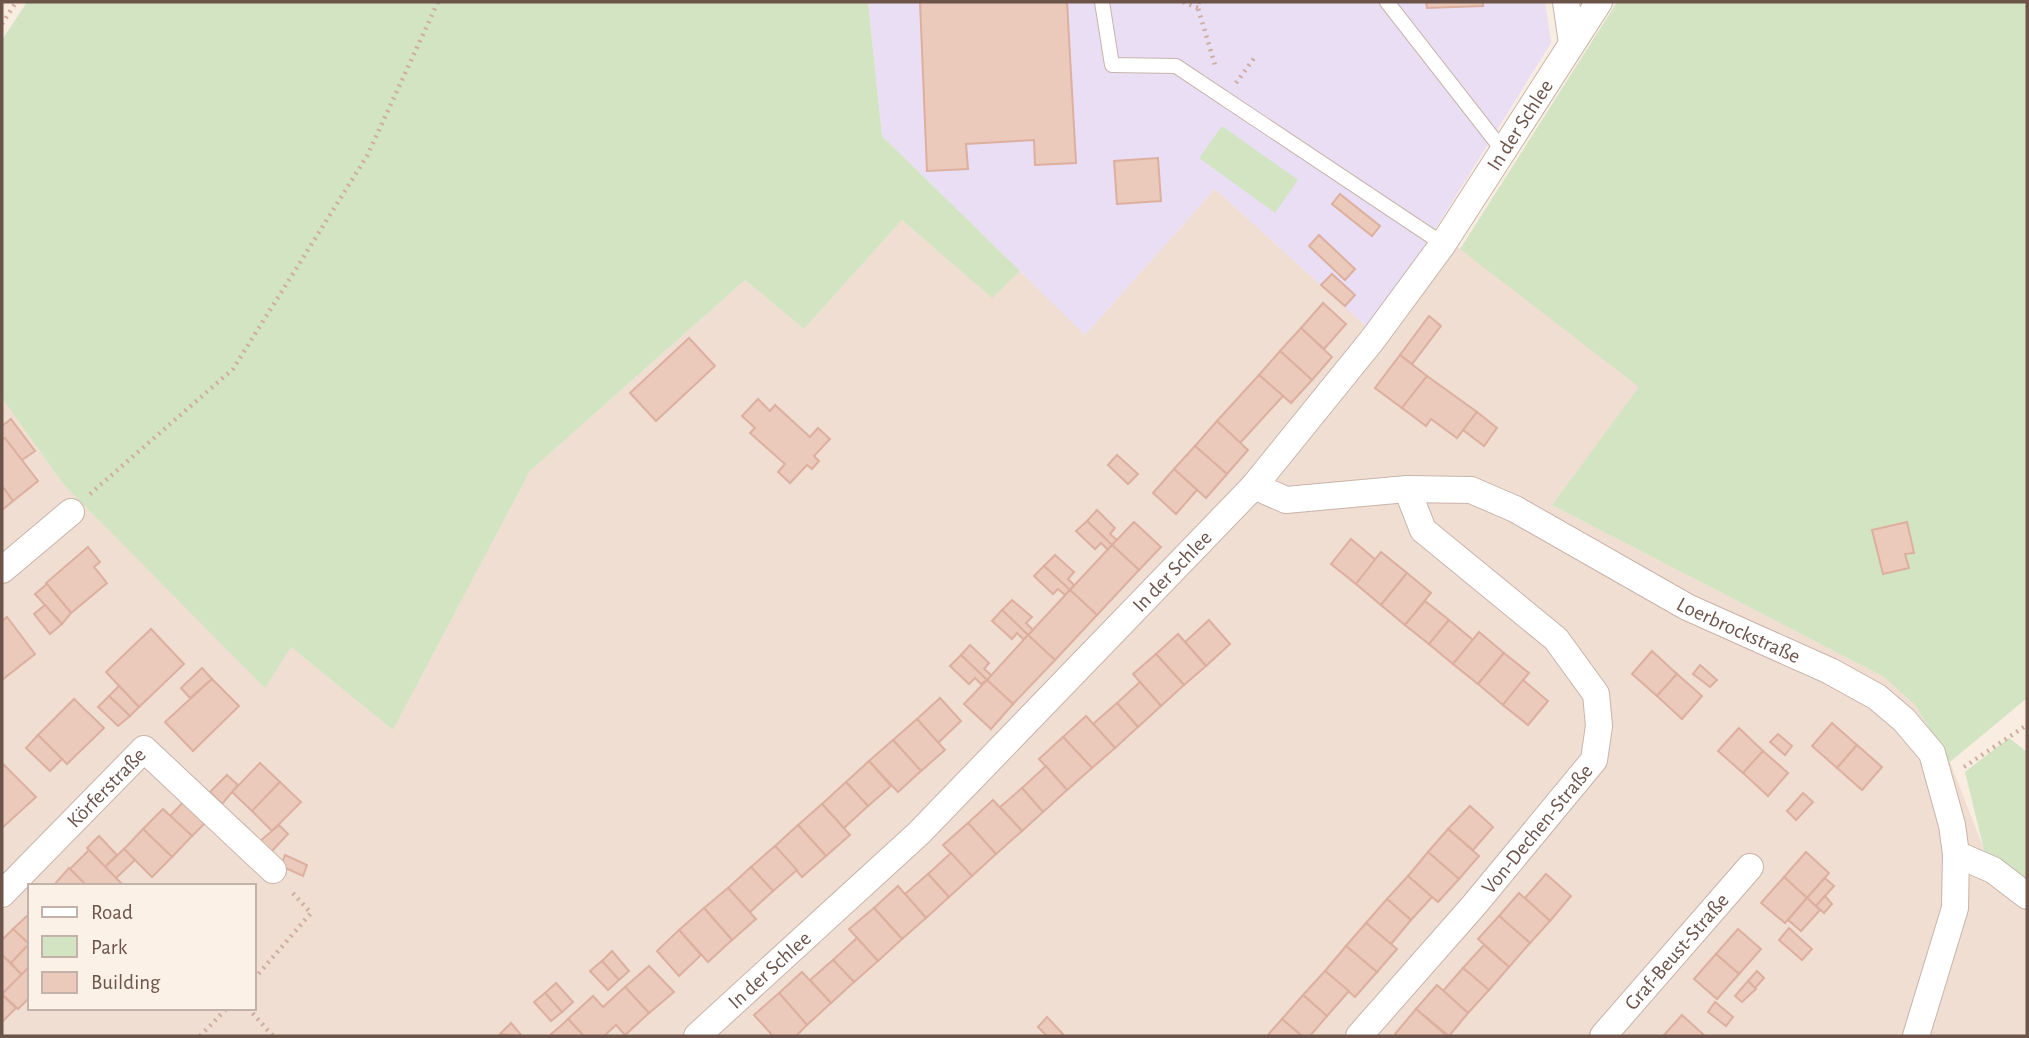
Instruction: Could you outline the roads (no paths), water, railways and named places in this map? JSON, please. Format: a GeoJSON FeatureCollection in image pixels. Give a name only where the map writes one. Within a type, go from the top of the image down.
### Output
{"type":"FeatureCollection","features":[{"type":"Feature","properties":{"kind":"street"},"geometry":{"type":"LineString","coordinates":[[1566,2],[1572,43]]}},
{"type":"Feature","properties":{"kind":"street","name":"In der Schlee"},"geometry":{"type":"LineString","coordinates":[[715,1030],[919,833],[1254,486],[1373,339],[1443,244],[1599,2]]}},
{"type":"Feature","properties":{"kind":"street","name":"Loerbrockstraße"},"geometry":{"type":"LineString","coordinates":[[1254,486],[1286,500],[1406,489],[1471,490],[1515,509],[1687,607],[1830,671],[1877,697],[1905,720],[1932,753],[1956,854],[1955,908],[1916,1036]]}},
{"type":"Feature","properties":{"kind":"street","name":"Von-Dechen-Straße"},"geometry":{"type":"LineString","coordinates":[[1359,1036],[1475,904],[1594,760],[1599,726],[1596,694],[1556,639],[1423,530],[1406,489]]}},
{"type":"Feature","properties":{"kind":"street"},"geometry":{"type":"LineString","coordinates":[[2,570],[71,512]]}},
{"type":"Feature","properties":{"kind":"street","name":"Körferstraße"},"geometry":{"type":"LineString","coordinates":[[2,894],[144,749],[273,870]]}},
{"type":"Feature","properties":{"kind":"street"},"geometry":{"type":"LineString","coordinates":[[1956,854],[1993,870],[2027,896]]}},
{"type":"Feature","properties":{"kind":"street","name":"Graf-Beust-Straße"},"geometry":{"type":"LineString","coordinates":[[1604,1036],[1751,867]]}},
{"type":"Feature","properties":{"kind":"lane"},"geometry":{"type":"LineString","coordinates":[[1102,2],[1112,65],[1176,66],[1443,244]]}},
{"type":"Feature","properties":{"kind":"lane"},"geometry":{"type":"LineString","coordinates":[[1387,2],[1504,152]]}}]}
